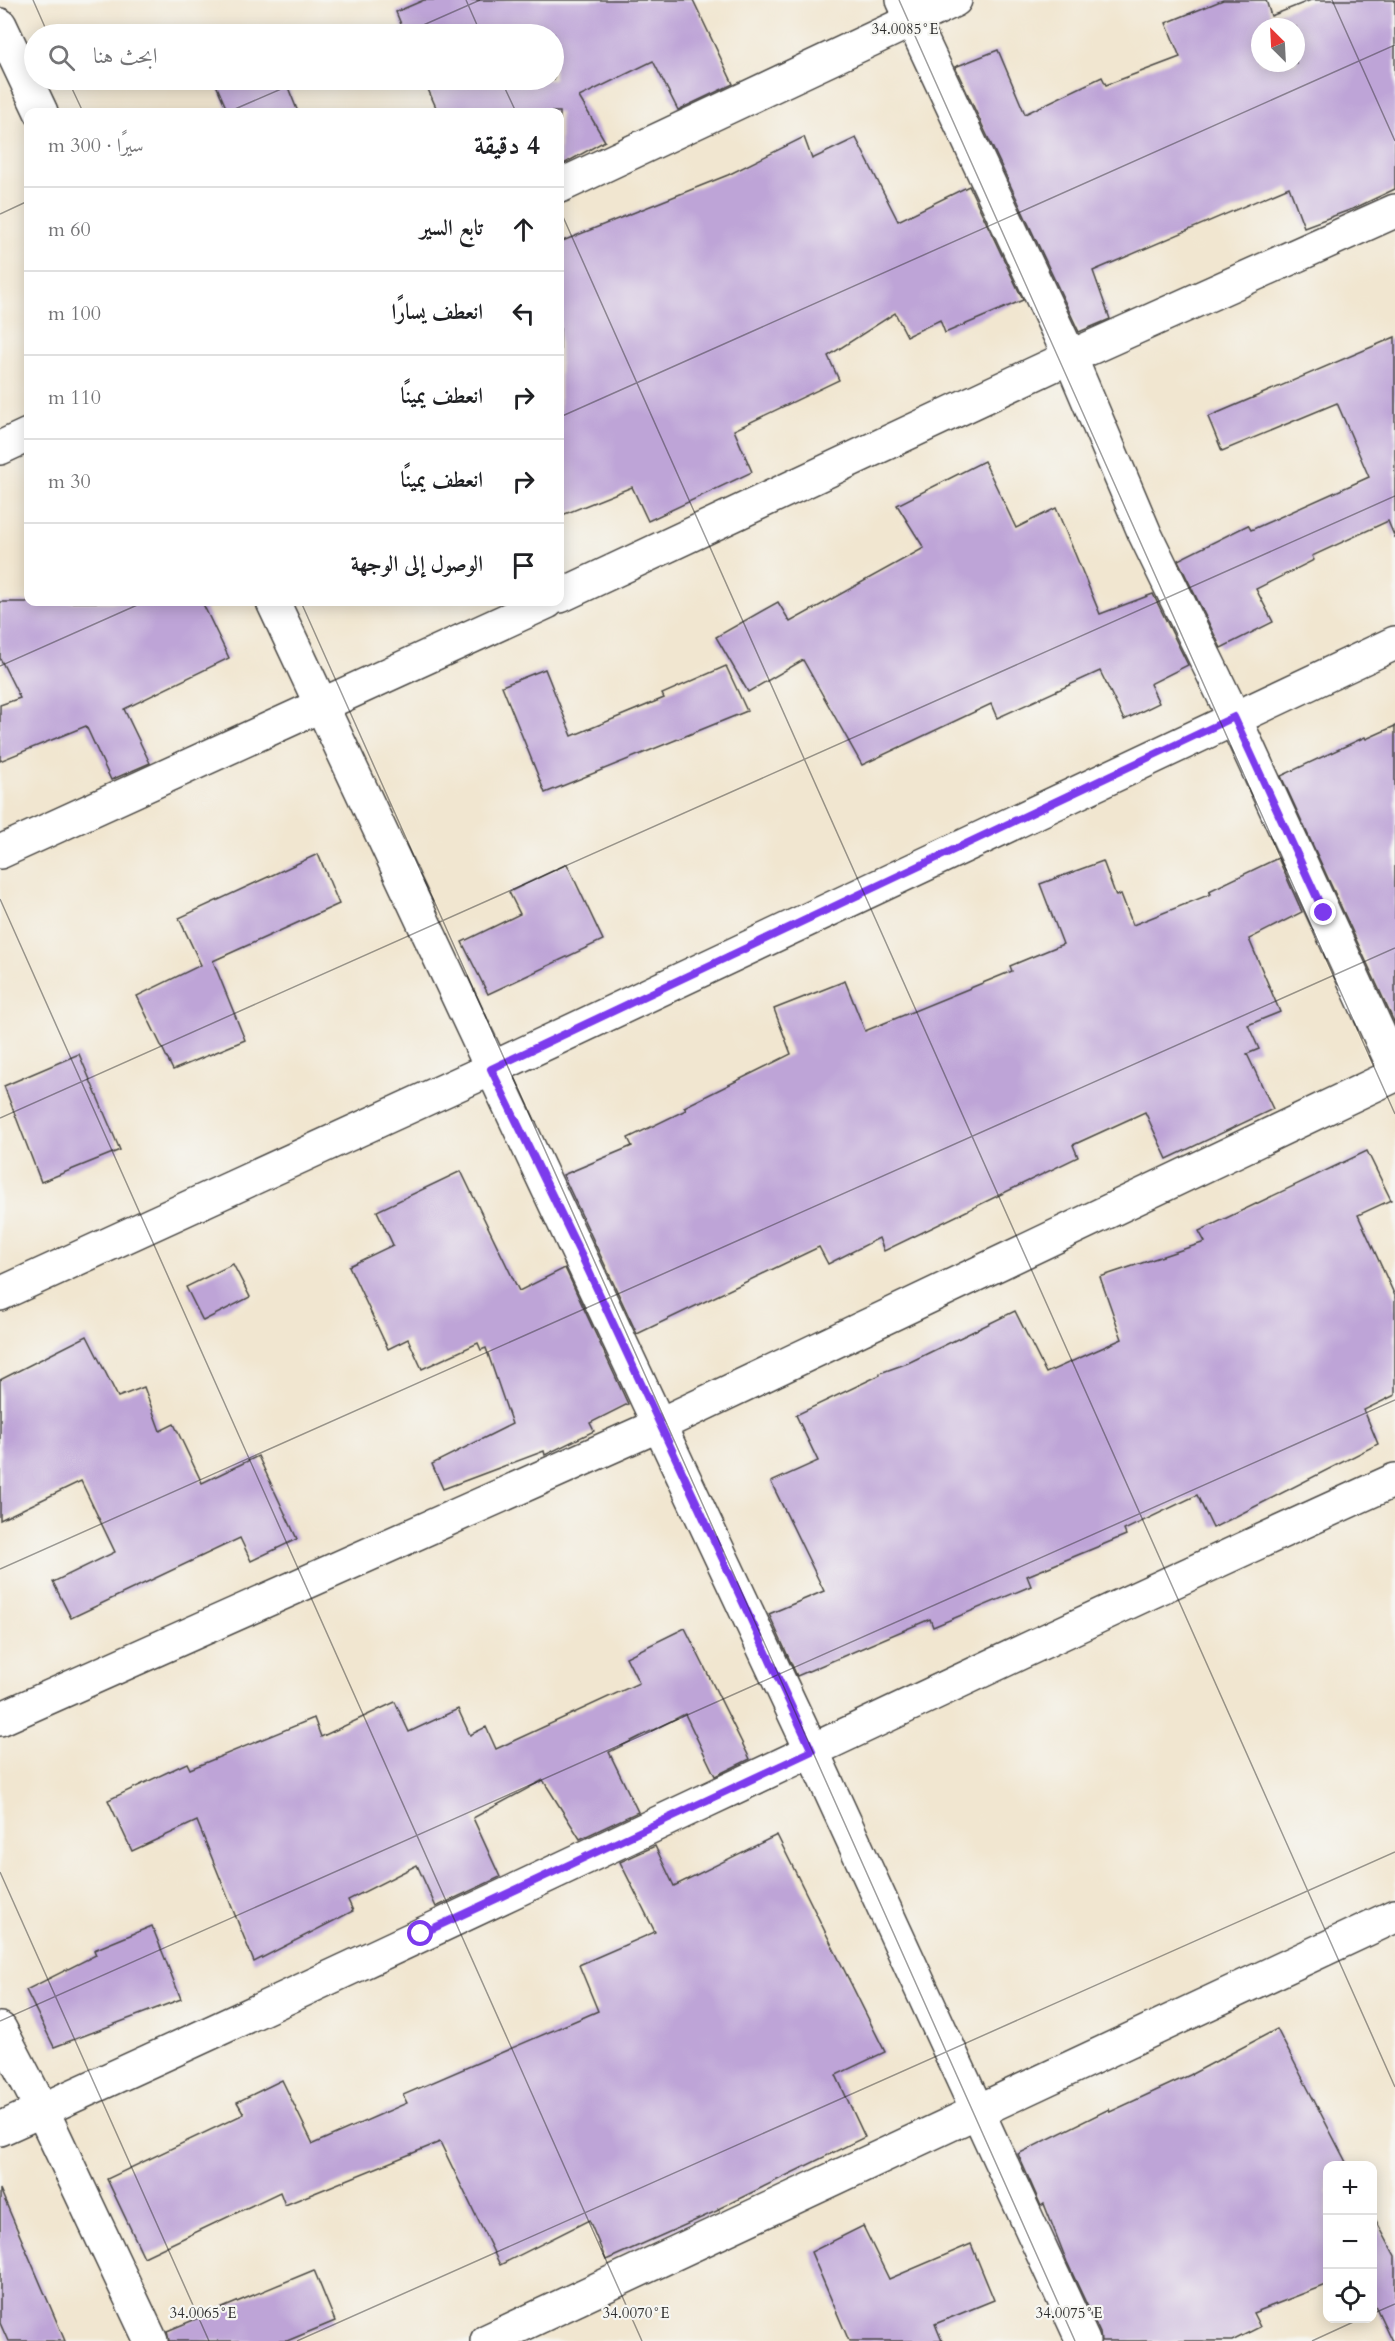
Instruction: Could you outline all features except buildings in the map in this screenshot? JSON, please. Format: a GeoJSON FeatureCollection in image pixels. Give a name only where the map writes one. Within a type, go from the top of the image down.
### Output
{"type":"FeatureCollection","features":[{"type":"Feature","properties":{"kind":"street"},"geometry":{"type":"LineString","coordinates":[[564,184],[908,10],[954,0]]}},
{"type":"Feature","properties":{"kind":"street"},"geometry":{"type":"LineString","coordinates":[[908,10],[1070,357],[1145,534],[1234,717],[1395,1069]]}},
{"type":"Feature","properties":{"kind":"street"},"geometry":{"type":"LineString","coordinates":[[2,34],[24,78]]}},
{"type":"Feature","properties":{"kind":"street"},"geometry":{"type":"LineString","coordinates":[[30,90],[39,108]]}},
{"type":"Feature","properties":{"kind":"street"},"geometry":{"type":"LineString","coordinates":[[564,594],[1070,357],[1395,211]]}},
{"type":"Feature","properties":{"kind":"street"},"geometry":{"type":"LineString","coordinates":[[0,448],[24,437]]}},
{"type":"Feature","properties":{"kind":"street"},"geometry":{"type":"LineString","coordinates":[[275,606],[812,1751],[1083,2341]]}},
{"type":"Feature","properties":{"kind":"street"},"geometry":{"type":"LineString","coordinates":[[0,852],[538,606]]}},
{"type":"Feature","properties":{"kind":"street"},"geometry":{"type":"LineString","coordinates":[[0,1294],[491,1069],[1395,643]]}},
{"type":"Feature","properties":{"kind":"street"},"geometry":{"type":"LineString","coordinates":[[0,1719],[659,1425],[1395,1075]]}},
{"type":"Feature","properties":{"kind":"street"},"geometry":{"type":"LineString","coordinates":[[0,2129],[1173,1581],[1395,1480]]}},
{"type":"Feature","properties":{"kind":"street"},"geometry":{"type":"LineString","coordinates":[[487,2341],[1395,1916]]}},
{"type":"Feature","properties":{"kind":"street"},"geometry":{"type":"LineString","coordinates":[[0,2029],[42,2110],[151,2341]]}},
{"type":"Feature","properties":{"kind":"route"},"geometry":{"type":"LineString","coordinates":[[421,1934],[812,1751],[584,1261],[491,1069],[1234,717],[1324,913]]}}]}
